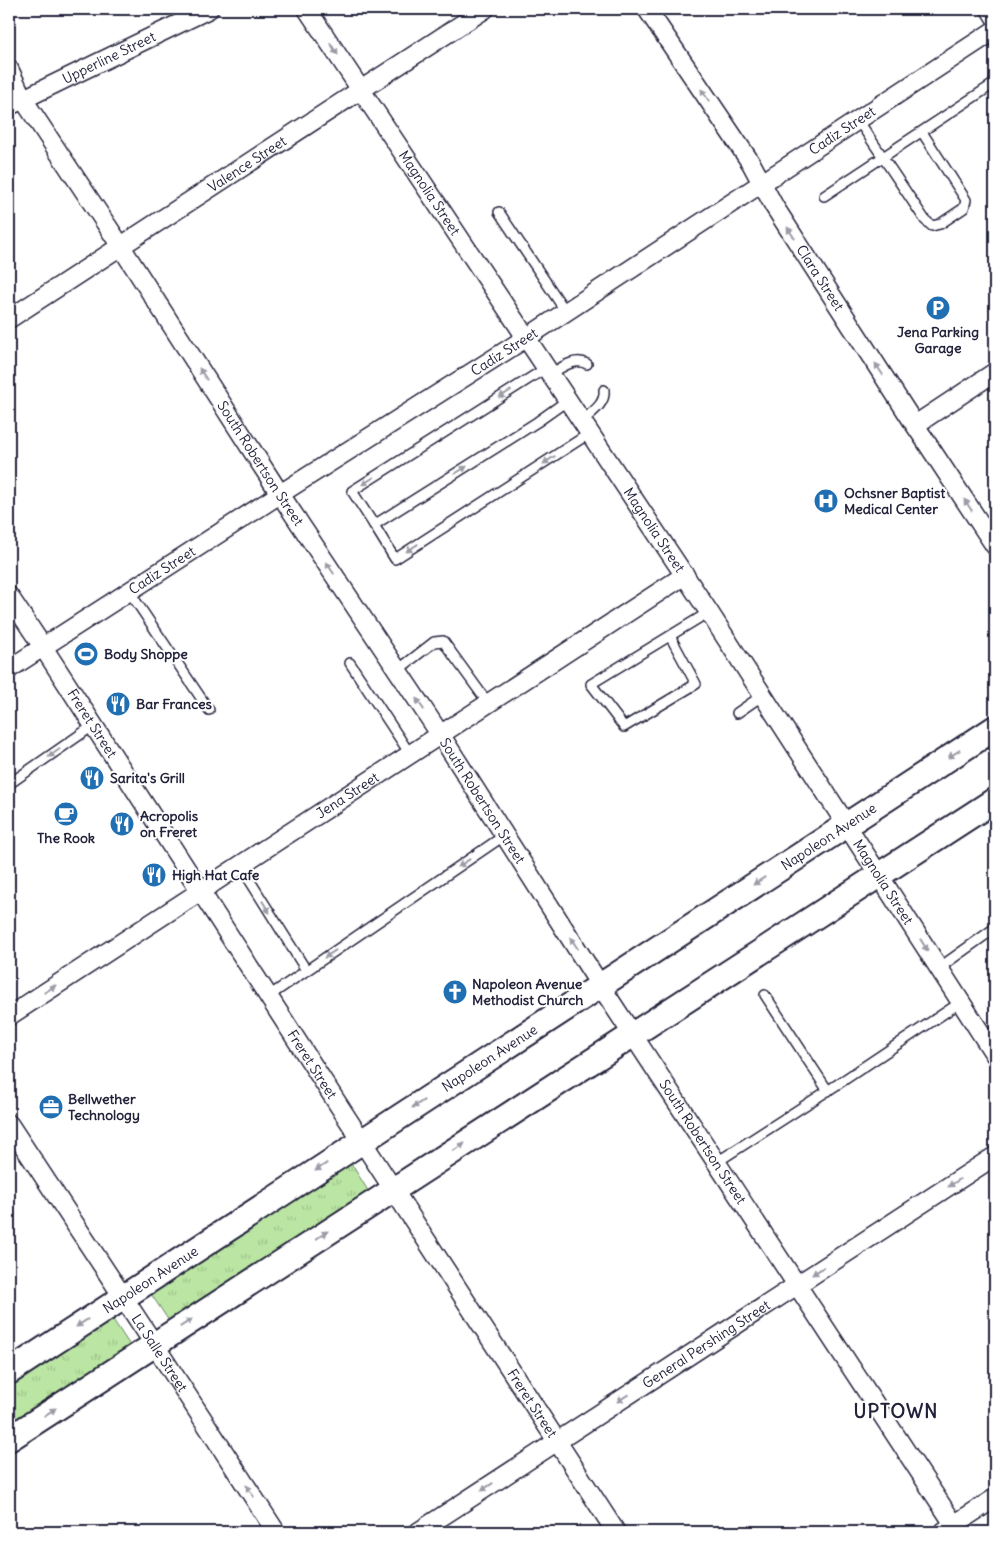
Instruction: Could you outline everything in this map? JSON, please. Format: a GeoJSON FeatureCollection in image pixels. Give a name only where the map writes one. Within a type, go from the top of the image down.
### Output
{"type":"FeatureCollection","features":[{"type":"Feature","properties":{"kind":"main road","name":"Napoleon Avenue"},"geometry":{"type":"LineString","coordinates":[[9,1372],[995,728]]}},
{"type":"Feature","properties":{"kind":"main road"},"geometry":{"type":"LineString","coordinates":[[9,1439],[995,800]]}},
{"type":"Feature","properties":{"kind":"street","name":"Upperline Street"},"geometry":{"type":"LineString","coordinates":[[16,103],[209,9]]}},
{"type":"Feature","properties":{"kind":"street","name":"Magnolia Street"},"geometry":{"type":"LineString","coordinates":[[307,9],[685,575],[995,1056]]}},
{"type":"Feature","properties":{"kind":"street","name":"Valence Street"},"geometry":{"type":"LineString","coordinates":[[9,318],[485,9]]}},
{"type":"Feature","properties":{"kind":"street","name":"Clara Street"},"geometry":{"type":"LineString","coordinates":[[648,9],[751,163],[774,206],[995,546]]}},
{"type":"Feature","properties":{"kind":"street"},"geometry":{"type":"LineString","coordinates":[[990,9],[995,17]]}},
{"type":"Feature","properties":{"kind":"street","name":"Cadiz Street"},"geometry":{"type":"LineString","coordinates":[[9,669],[526,338],[995,30]]}},
{"type":"Feature","properties":{"kind":"street","name":"South Robertson Street"},"geometry":{"type":"LineString","coordinates":[[9,69],[16,103],[120,245],[280,494],[440,734],[600,985],[797,1285],[952,1530]]}},
{"type":"Feature","properties":{"kind":"street"},"geometry":{"type":"LineString","coordinates":[[915,425],[995,372]]}},
{"type":"Feature","properties":{"kind":"street","name":"Jena Street"},"geometry":{"type":"LineString","coordinates":[[9,1016],[685,575]]}},
{"type":"Feature","properties":{"kind":"street","name":"Freret Street"},"geometry":{"type":"LineString","coordinates":[[9,596],[616,1532]]}},
{"type":"Feature","properties":{"kind":"street","name":"La Salle Street"},"geometry":{"type":"LineString","coordinates":[[9,1124],[276,1532]]}},
{"type":"Feature","properties":{"kind":"street","name":"General Pershing Street"},"geometry":{"type":"LineString","coordinates":[[418,1532],[995,1156]]}},
{"type":"Feature","properties":{"kind":"street"},"geometry":{"type":"LineString","coordinates":[[952,1530],[995,1498]]}},
{"type":"Feature","properties":{"kind":"lane"},"geometry":{"type":"LineString","coordinates":[[824,196],[995,83]]}},
{"type":"Feature","properties":{"kind":"lane"},"geometry":{"type":"LineString","coordinates":[[858,120],[925,220],[932,226],[940,224],[964,208],[966,200],[922,132]]}},
{"type":"Feature","properties":{"kind":"lane"},"geometry":{"type":"LineString","coordinates":[[499,212],[566,312]]}},
{"type":"Feature","properties":{"kind":"lane"},"geometry":{"type":"LineString","coordinates":[[587,364],[575,361],[548,371],[352,491],[394,559],[586,427],[602,403],[605,394],[604,390]]}},
{"type":"Feature","properties":{"kind":"lane"},"geometry":{"type":"LineString","coordinates":[[374,525],[538,422],[568,400]]}},
{"type":"Feature","properties":{"kind":"lane"},"geometry":{"type":"LineString","coordinates":[[130,591],[209,710]]}},
{"type":"Feature","properties":{"kind":"lane"},"geometry":{"type":"LineString","coordinates":[[670,636],[696,684],[624,727],[591,684],[709,612]]}},
{"type":"Feature","properties":{"kind":"lane"},"geometry":{"type":"LineString","coordinates":[[398,670],[434,642],[443,641],[488,703]]}},
{"type":"Feature","properties":{"kind":"lane"},"geometry":{"type":"LineString","coordinates":[[350,662],[410,754]]}},
{"type":"Feature","properties":{"kind":"lane"},"geometry":{"type":"LineString","coordinates":[[737,713],[763,695]]}},
{"type":"Feature","properties":{"kind":"lane"},"geometry":{"type":"LineString","coordinates":[[9,784],[94,725]]}},
{"type":"Feature","properties":{"kind":"lane"},"geometry":{"type":"LineString","coordinates":[[268,996],[505,835]]}},
{"type":"Feature","properties":{"kind":"lane"},"geometry":{"type":"LineString","coordinates":[[240,865],[306,970]]}},
{"type":"Feature","properties":{"kind":"lane"},"geometry":{"type":"LineString","coordinates":[[939,968],[995,928]]}},
{"type":"Feature","properties":{"kind":"lane"},"geometry":{"type":"LineString","coordinates":[[765,995],[828,1091]]}},
{"type":"Feature","properties":{"kind":"lane"},"geometry":{"type":"LineString","coordinates":[[717,1162],[961,1002]]}},
{"type":"Feature","properties":{"kind":"green space"},"geometry":{"type":"Polygon","coordinates":[[[349,1160],[369,1192],[169,1321],[149,1291],[349,1160]]]}},
{"type":"Feature","properties":{"kind":"green space"},"geometry":{"type":"Polygon","coordinates":[[[110,1315],[131,1347],[9,1426],[9,1382],[110,1315]]]}},
{"type":"Feature","properties":{"kind":"place","name":"Jena Parking Garage"},"geometry":{"type":"Point","coordinates":[938,308]}},
{"type":"Feature","properties":{"kind":"place","name":"Ochsner Baptist Medical Center"},"geometry":{"type":"Point","coordinates":[826,501]}},
{"type":"Feature","properties":{"kind":"place","name":"Body Shoppe"},"geometry":{"type":"Point","coordinates":[86,654]}},
{"type":"Feature","properties":{"kind":"place","name":"Bar Frances"},"geometry":{"type":"Point","coordinates":[118,704]}},
{"type":"Feature","properties":{"kind":"place","name":"Sarita's Grill"},"geometry":{"type":"Point","coordinates":[92,778]}},
{"type":"Feature","properties":{"kind":"place","name":"The Rook"},"geometry":{"type":"Point","coordinates":[66,814]}},
{"type":"Feature","properties":{"kind":"place","name":"Acropolis on Freret"},"geometry":{"type":"Point","coordinates":[122,824]}},
{"type":"Feature","properties":{"kind":"place","name":"High Hat Cafe"},"geometry":{"type":"Point","coordinates":[154,875]}},
{"type":"Feature","properties":{"kind":"place","name":"Napoleon Avenue Methodist Church"},"geometry":{"type":"Point","coordinates":[455,992]}},
{"type":"Feature","properties":{"kind":"place","name":"Bellwether Technology"},"geometry":{"type":"Point","coordinates":[51,1107]}},
{"type":"Feature","properties":{"kind":"district","name":"UPTOWN"},"geometry":{"type":"Point","coordinates":[896,1411]}}]}
